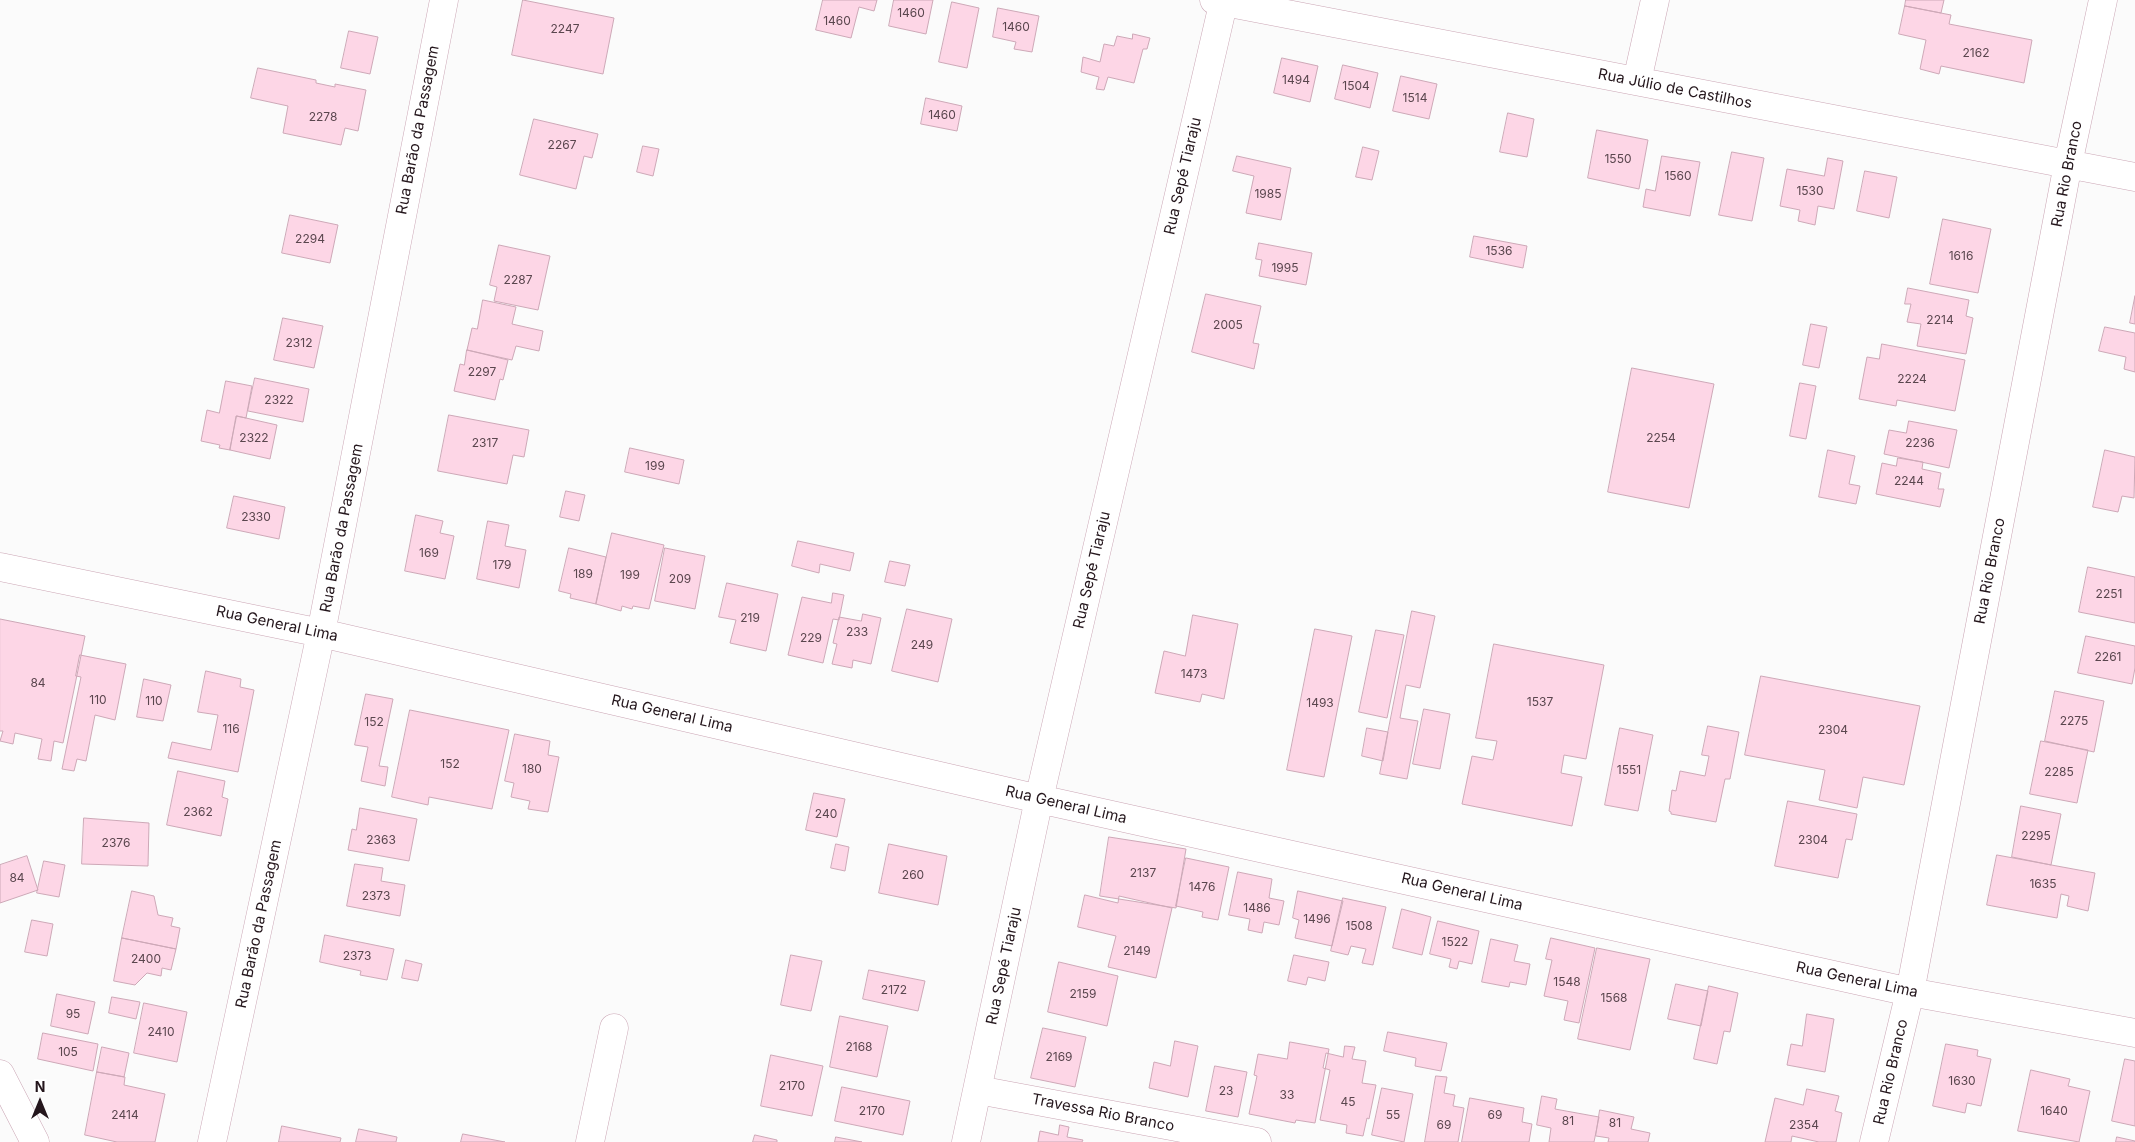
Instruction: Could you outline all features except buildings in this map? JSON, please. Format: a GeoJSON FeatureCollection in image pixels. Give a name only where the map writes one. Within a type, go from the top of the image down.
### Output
{"type":"FeatureCollection","features":[{"type":"Feature","properties":{"kind":"street","name":"Rua Barão da Passagem"},"geometry":{"type":"LineString","coordinates":[[212,1142],[321,633],[444,0]]}},
{"type":"Feature","properties":{"kind":"street"},"geometry":{"type":"LineString","coordinates":[[1637,81],[1655,0]]}},
{"type":"Feature","properties":{"kind":"street","name":"Rua Rio Branco"},"geometry":{"type":"LineString","coordinates":[[1874,1142],[1910,992],[2068,164],[2103,0]]}},
{"type":"Feature","properties":{"kind":"street","name":"Rua Júlio de Castilhos"},"geometry":{"type":"LineString","coordinates":[[1220,1],[2135,177]]}},
{"type":"Feature","properties":{"kind":"street","name":"Rua Sepé Tiaraju"},"geometry":{"type":"LineString","coordinates":[[966,1142],[1039,798],[1220,1]]}},
{"type":"Feature","properties":{"kind":"street","name":"Rua General Lima"},"geometry":{"type":"LineString","coordinates":[[0,567],[321,633],[1039,798],[1910,992],[2135,1033]]}},
{"type":"Feature","properties":{"kind":"street"},"geometry":{"type":"LineString","coordinates":[[590,1142],[614,1028]]}},
{"type":"Feature","properties":{"kind":"street"},"geometry":{"type":"LineString","coordinates":[[0,1074],[35,1142]]}},
{"type":"Feature","properties":{"kind":"street","name":"Travessa Rio Branco"},"geometry":{"type":"LineString","coordinates":[[978,1090],[1257,1142]]}}]}
